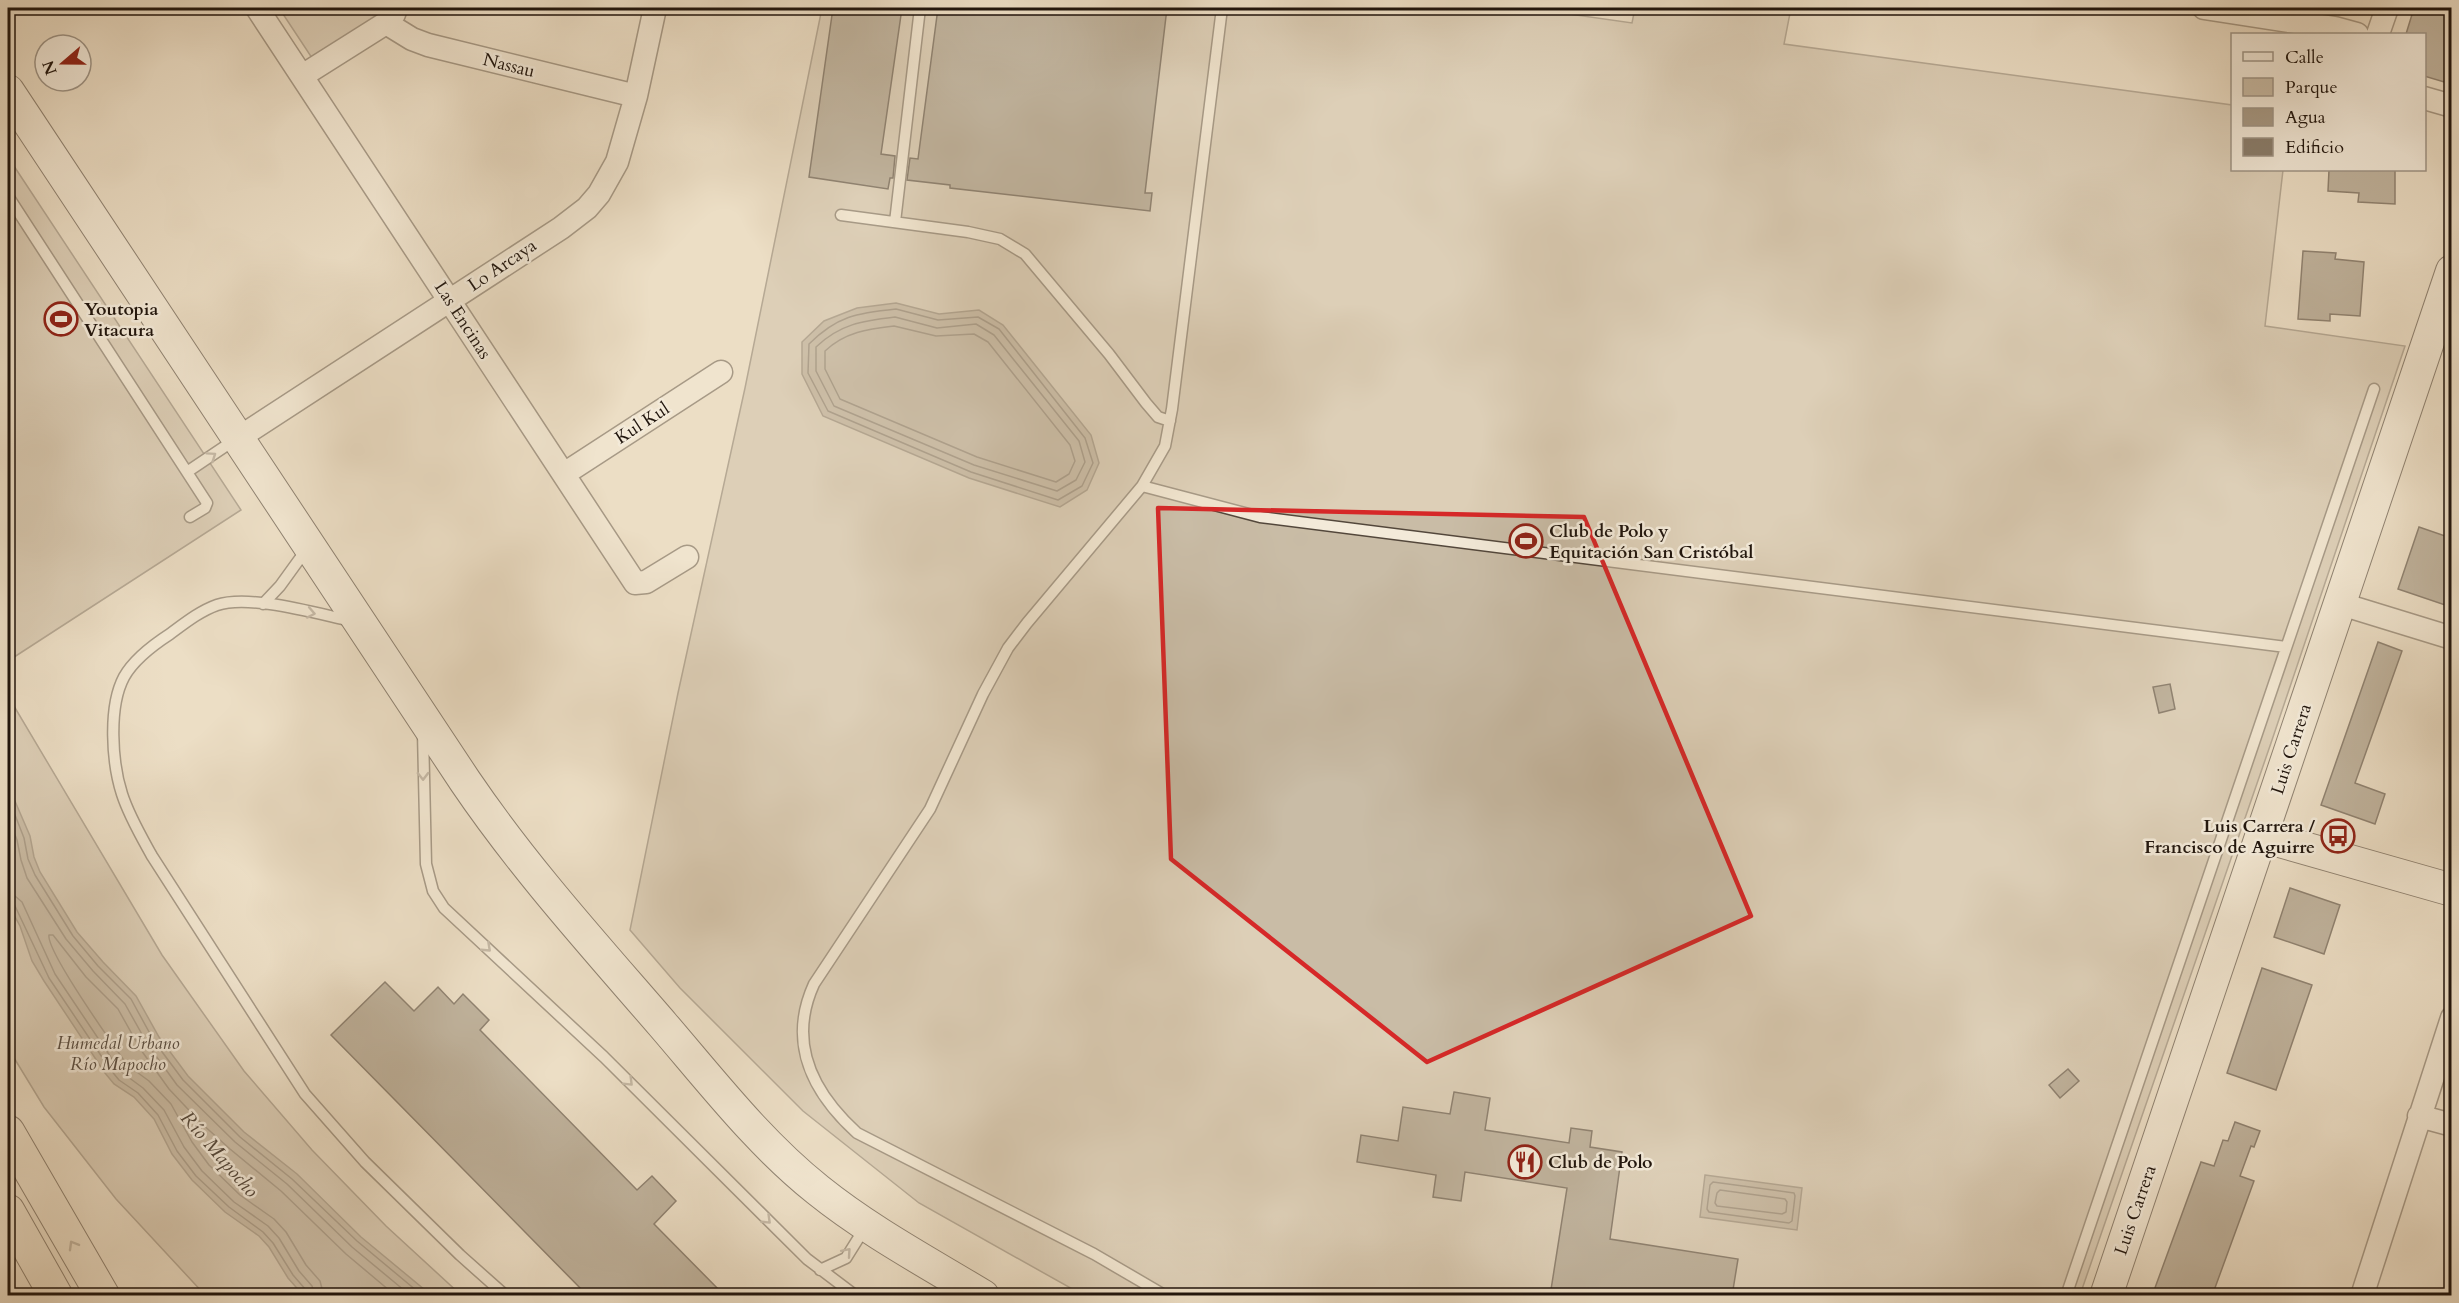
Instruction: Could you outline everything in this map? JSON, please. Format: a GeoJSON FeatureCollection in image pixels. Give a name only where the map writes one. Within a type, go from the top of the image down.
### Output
{"type":"FeatureCollection","features":[{"type":"Feature","properties":{"kind":"highway"},"geometry":{"type":"LineString","coordinates":[[8,1132],[103,1296]]}},
{"type":"Feature","properties":{"kind":"highway"},"geometry":{"type":"LineString","coordinates":[[8,1211],[56,1296]]}},
{"type":"Feature","properties":{"kind":"main road"},"geometry":{"type":"LineString","coordinates":[[8,91],[422,718],[498,830],[540,883],[742,1116],[795,1170],[866,1225],[983,1296]]}},
{"type":"Feature","properties":{"kind":"main road","name":"Luis Carrera"},"geometry":{"type":"LineString","coordinates":[[2106,1296],[2451,271]]}},
{"type":"Feature","properties":{"kind":"main road"},"geometry":{"type":"LineString","coordinates":[[2262,836],[2451,890]]}},
{"type":"Feature","properties":{"kind":"street","name":"Las Encinas"},"geometry":{"type":"LineString","coordinates":[[257,8],[635,583],[646,582],[687,557]]}},
{"type":"Feature","properties":{"kind":"street","name":"Lo Arcaya"},"geometry":{"type":"LineString","coordinates":[[237,439],[561,228],[587,208],[609,179],[617,162],[636,96],[655,8]]}},
{"type":"Feature","properties":{"kind":"street"},"geometry":{"type":"LineString","coordinates":[[2204,8],[2335,28],[2353,33]]}},
{"type":"Feature","properties":{"kind":"street"},"geometry":{"type":"LineString","coordinates":[[2378,33],[2387,8]]}},
{"type":"Feature","properties":{"kind":"street"},"geometry":{"type":"LineString","coordinates":[[302,76],[391,15]]}},
{"type":"Feature","properties":{"kind":"street","name":"Nassau"},"geometry":{"type":"LineString","coordinates":[[391,15],[412,39],[428,45],[636,96]]}},
{"type":"Feature","properties":{"kind":"street"},"geometry":{"type":"LineString","coordinates":[[2426,99],[2451,106]]}},
{"type":"Feature","properties":{"kind":"street","name":"Kul Kul"},"geometry":{"type":"LineString","coordinates":[[564,474],[721,372]]}},
{"type":"Feature","properties":{"kind":"street"},"geometry":{"type":"LineString","coordinates":[[2338,603],[2451,638]]}},
{"type":"Feature","properties":{"kind":"street"},"geometry":{"type":"LineString","coordinates":[[2362,1296],[2451,1018]]}},
{"type":"Feature","properties":{"kind":"street"},"geometry":{"type":"LineString","coordinates":[[2419,1116],[2451,1125]]}},
{"type":"Feature","properties":{"kind":"lane"},"geometry":{"type":"LineString","coordinates":[[895,222],[920,8]]}},
{"type":"Feature","properties":{"kind":"lane"},"geometry":{"type":"LineString","coordinates":[[1166,1296],[1094,1254],[857,1133],[840,1118],[812,1077],[805,1059],[804,1040],[806,1002],[814,984],[930,809],[983,694],[1008,648],[1142,486],[1165,446],[1222,8]]}},
{"type":"Feature","properties":{"kind":"lane"},"geometry":{"type":"LineString","coordinates":[[8,196],[207,503],[205,508],[190,517]]}},
{"type":"Feature","properties":{"kind":"lane"},"geometry":{"type":"LineString","coordinates":[[841,214],[968,232],[1000,239],[1025,254],[1109,354],[1158,417],[1170,421]]}},
{"type":"Feature","properties":{"kind":"lane"},"geometry":{"type":"LineString","coordinates":[[2066,1296],[2374,389]]}},
{"type":"Feature","properties":{"kind":"lane"},"geometry":{"type":"LineString","coordinates":[[187,472],[237,439]]}},
{"type":"Feature","properties":{"kind":"lane"},"geometry":{"type":"LineString","coordinates":[[1142,486],[1260,517],[2286,647]]}},
{"type":"Feature","properties":{"kind":"lane"},"geometry":{"type":"LineString","coordinates":[[263,604],[290,574],[308,547]]}},
{"type":"Feature","properties":{"kind":"lane"},"geometry":{"type":"LineString","coordinates":[[358,622],[263,604],[239,602],[218,605],[196,615],[141,656],[124,678],[113,722],[115,758],[121,793],[152,856],[305,1094],[365,1162],[460,1255],[506,1296]]}},
{"type":"Feature","properties":{"kind":"lane"},"geometry":{"type":"LineString","coordinates":[[422,718],[426,864],[433,891],[444,909],[604,1057],[737,1191],[820,1270],[856,1296]]}},
{"type":"Feature","properties":{"kind":"lane"},"geometry":{"type":"LineString","coordinates":[[820,1270],[846,1258],[866,1225]]}},
{"type":"Feature","properties":{"kind":"highlighted area"},"geometry":{"type":"Polygon","coordinates":[[[1158,508],[1584,517],[1751,916],[1427,1062],[1171,859],[1158,508]]]}},
{"type":"Feature","properties":{"kind":"green space"},"geometry":{"type":"Polygon","coordinates":[[[279,8],[380,8],[378,17],[312,58],[279,8]]]}},
{"type":"Feature","properties":{"kind":"green space","name":"Club de Polo y Equitación San Cristóbal"},"geometry":{"type":"Polygon","coordinates":[[[822,8],[1527,8],[1632,23],[1635,8],[1791,8],[1784,44],[2231,105],[2231,171],[2283,171],[2265,326],[2405,346],[2271,743],[2080,1295],[1083,1295],[919,1203],[803,1111],[680,988],[630,930],[678,693],[745,388],[822,8]]]}},
{"type":"Feature","properties":{"kind":"green space","name":"Youtopia Vitacura"},"geometry":{"type":"Polygon","coordinates":[[[8,157],[241,510],[8,661],[8,157]]]}},
{"type":"Feature","properties":{"kind":"green space","name":"Humedal Urbano Río Mapocho"},"geometry":{"type":"Polygon","coordinates":[[[8,696],[162,955],[244,1071],[312,1150],[386,1226],[461,1295],[205,1295],[116,1199],[44,1107],[8,1048],[8,696]]]}},
{"type":"Feature","properties":{"kind":"water"},"geometry":{"type":"Polygon","coordinates":[[[896,303],[939,314],[979,310],[1003,325],[1091,435],[1099,463],[1087,490],[1060,507],[969,478],[823,416],[802,374],[802,342],[824,321],[857,308],[896,303]]]}},
{"type":"Feature","properties":{"kind":"water","name":"Río Mapocho"},"geometry":{"type":"Polygon","coordinates":[[[8,785],[30,836],[40,872],[77,932],[136,996],[159,1037],[188,1076],[244,1132],[297,1174],[361,1237],[431,1295],[303,1295],[288,1278],[269,1247],[259,1236],[225,1212],[192,1180],[172,1154],[154,1119],[134,1097],[114,1084],[105,1073],[32,961],[20,926],[8,904],[8,785]]]}},
{"type":"Feature","properties":{"kind":"water"},"geometry":{"type":"Polygon","coordinates":[[[1705,1175],[1802,1188],[1797,1230],[1700,1217],[1705,1175]]]}},
{"type":"Feature","properties":{"kind":"building"},"geometry":{"type":"Polygon","coordinates":[[[833,8],[902,8],[881,154],[895,156],[893,178],[890,178],[888,189],[809,177],[833,8]]]}},
{"type":"Feature","properties":{"kind":"building"},"geometry":{"type":"Polygon","coordinates":[[[938,8],[1167,8],[1145,193],[1152,193],[1150,211],[950,188],[950,185],[907,180],[910,158],[918,159],[938,8]]]}},
{"type":"Feature","properties":{"kind":"building"},"geometry":{"type":"Polygon","coordinates":[[[2414,8],[2451,8],[2451,84],[2426,77],[2426,33],[2406,33],[2414,8]]]}},
{"type":"Feature","properties":{"kind":"building"},"geometry":{"type":"Polygon","coordinates":[[[2329,171],[2395,171],[2395,204],[2358,202],[2359,193],[2328,191],[2329,171]]]}},
{"type":"Feature","properties":{"kind":"building"},"geometry":{"type":"Polygon","coordinates":[[[2303,251],[2336,253],[2335,259],[2364,262],[2360,316],[2330,314],[2330,321],[2298,319],[2303,251]]]}},
{"type":"Feature","properties":{"kind":"building"},"geometry":{"type":"Polygon","coordinates":[[[2419,527],[2451,538],[2451,607],[2398,589],[2419,527]]]}},
{"type":"Feature","properties":{"kind":"building"},"geometry":{"type":"Polygon","coordinates":[[[2378,642],[2402,651],[2355,783],[2385,794],[2375,824],[2321,805],[2378,642]]]}},
{"type":"Feature","properties":{"kind":"building"},"geometry":{"type":"Polygon","coordinates":[[[2170,684],[2175,709],[2159,713],[2153,687],[2170,684]]]}},
{"type":"Feature","properties":{"kind":"building"},"geometry":{"type":"Polygon","coordinates":[[[2290,888],[2340,905],[2324,954],[2274,937],[2290,888]]]}},
{"type":"Feature","properties":{"kind":"building"},"geometry":{"type":"Polygon","coordinates":[[[2262,968],[2312,985],[2276,1090],[2227,1073],[2262,968]]]}},
{"type":"Feature","properties":{"kind":"building"},"geometry":{"type":"Polygon","coordinates":[[[385,982],[414,1011],[438,987],[454,1004],[463,994],[489,1020],[480,1030],[637,1190],[652,1176],[676,1201],[654,1224],[725,1296],[588,1296],[331,1035],[385,982]]]}},
{"type":"Feature","properties":{"kind":"building"},"geometry":{"type":"Polygon","coordinates":[[[2068,1069],[2079,1081],[2060,1098],[2049,1085],[2068,1069]]]}},
{"type":"Feature","properties":{"kind":"building"},"geometry":{"type":"Polygon","coordinates":[[[1454,1092],[1490,1098],[1485,1130],[1569,1143],[1571,1128],[1592,1131],[1590,1147],[1622,1152],[1610,1239],[1738,1259],[1732,1296],[1550,1296],[1567,1188],[1465,1172],[1461,1201],[1433,1197],[1436,1175],[1357,1162],[1361,1135],[1398,1141],[1403,1107],[1450,1114],[1454,1092]]]}},
{"type":"Feature","properties":{"kind":"building"},"geometry":{"type":"Polygon","coordinates":[[[2235,1122],[2260,1131],[2254,1147],[2251,1146],[2240,1176],[2254,1181],[2212,1296],[2152,1296],[2201,1162],[2214,1166],[2223,1140],[2228,1141],[2235,1122]]]}},
{"type":"Feature","properties":{"kind":"place","name":"Youtopia Vitacura"},"geometry":{"type":"Point","coordinates":[61,319]}},
{"type":"Feature","properties":{"kind":"place","name":"Club de Polo y Equitación San Cristóbal"},"geometry":{"type":"Point","coordinates":[1526,541]}},
{"type":"Feature","properties":{"kind":"place","name":"Luis Carrera / Francisco de Aguirre"},"geometry":{"type":"Point","coordinates":[2338,836]}},
{"type":"Feature","properties":{"kind":"place","name":"Club de Polo"},"geometry":{"type":"Point","coordinates":[1525,1162]}}]}
